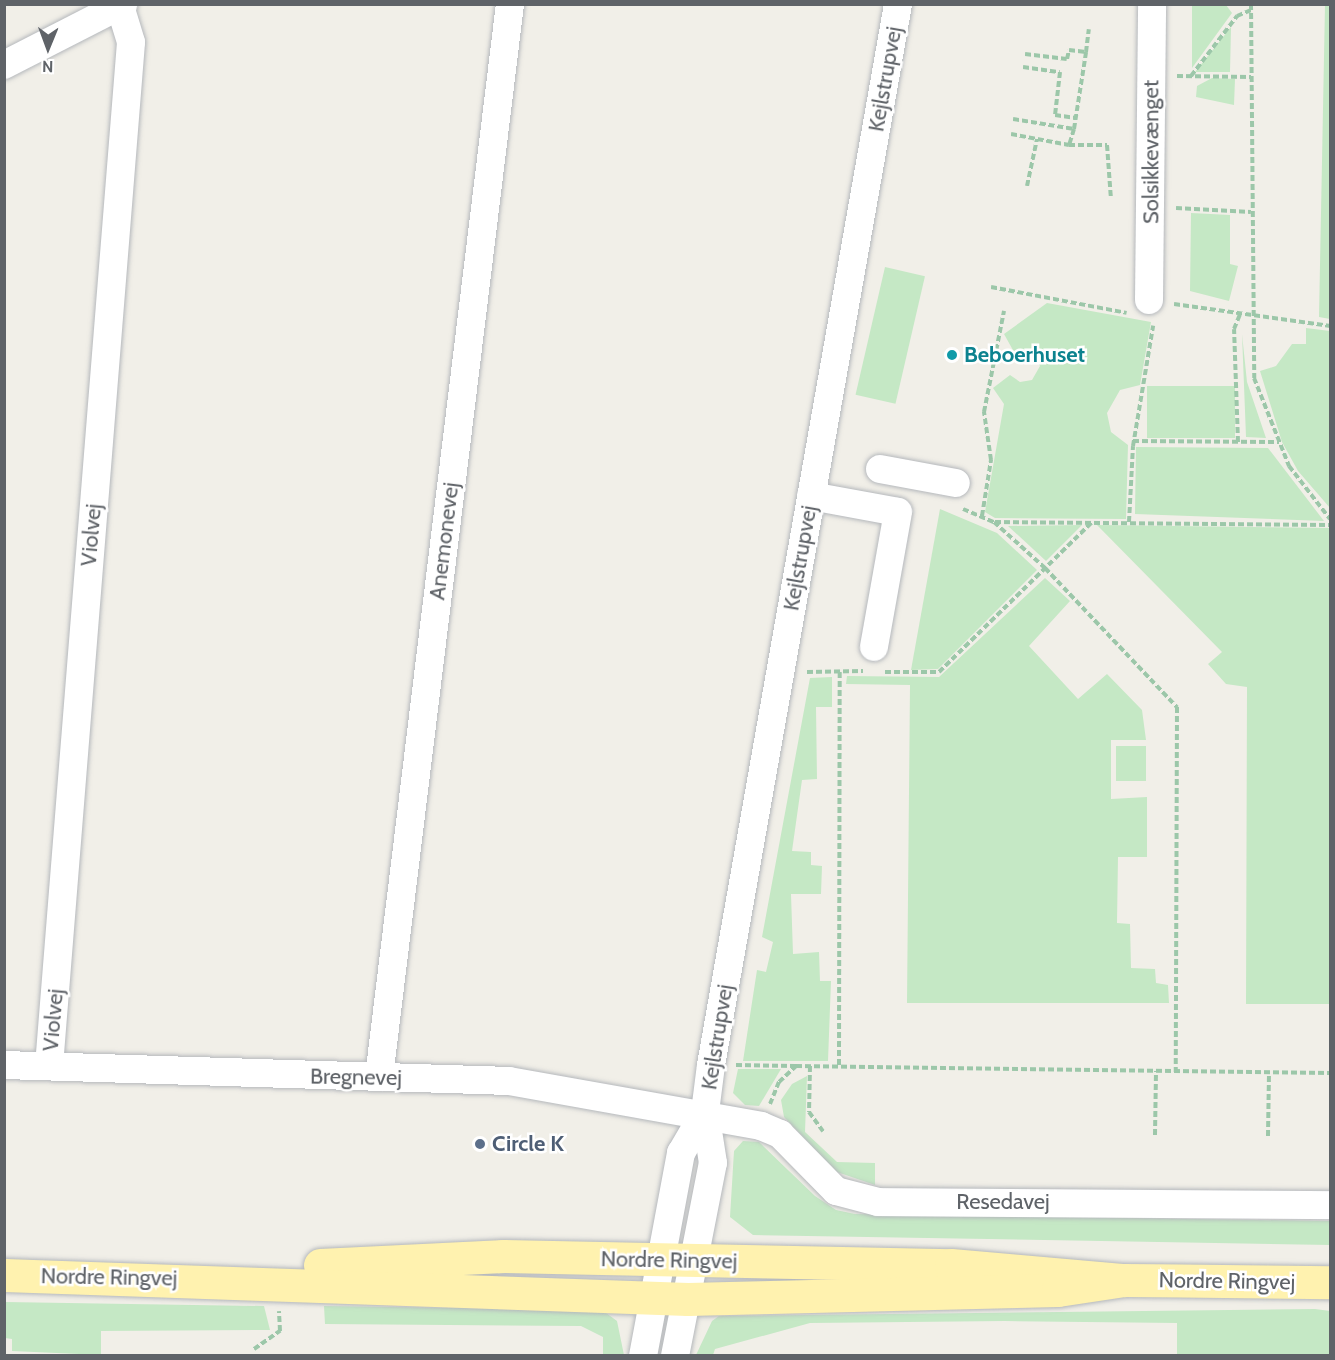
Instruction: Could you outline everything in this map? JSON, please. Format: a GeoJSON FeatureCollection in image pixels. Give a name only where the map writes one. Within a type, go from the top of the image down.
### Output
{"type":"FeatureCollection","features":[{"type":"Feature","properties":{"kind":"main road","name":"Nordre Ringvej"},"geometry":{"type":"LineString","coordinates":[[214,1279],[314,1266],[504,1256],[951,1265],[1124,1280],[1330,1282]]}},
{"type":"Feature","properties":{"kind":"main road","name":"Nordre Ringvej"},"geometry":{"type":"LineString","coordinates":[[4,1275],[214,1279],[688,1299],[1058,1290],[1124,1280]]}},
{"type":"Feature","properties":{"kind":"street","name":"Anemonevej"},"geometry":{"type":"LineString","coordinates":[[379,1077],[510,4]]}},
{"type":"Feature","properties":{"kind":"street","name":"Kejlstrupvej"},"geometry":{"type":"LineString","coordinates":[[675,1356],[713,1163],[705,1112],[711,1065],[898,4]]}},
{"type":"Feature","properties":{"kind":"street","name":"Solsikkevænget"},"geometry":{"type":"LineString","coordinates":[[1151,309],[1152,4]]}},
{"type":"Feature","properties":{"kind":"street"},"geometry":{"type":"LineString","coordinates":[[4,65],[121,5]]}},
{"type":"Feature","properties":{"kind":"street","name":"Violvej"},"geometry":{"type":"LineString","coordinates":[[49,1066],[131,42],[121,5]]}},
{"type":"Feature","properties":{"kind":"street"},"geometry":{"type":"LineString","coordinates":[[874,647],[898,512],[892,471],[954,494]]}},
{"type":"Feature","properties":{"kind":"street"},"geometry":{"type":"LineString","coordinates":[[811,496],[898,512]]}},
{"type":"Feature","properties":{"kind":"street","name":"Bregnevej"},"geometry":{"type":"LineString","coordinates":[[4,1065],[509,1081],[705,1112]]}},
{"type":"Feature","properties":{"kind":"street","name":"Kejlstrupvej"},"geometry":{"type":"LineString","coordinates":[[643,1356],[657,1260],[681,1153],[705,1112]]}},
{"type":"Feature","properties":{"kind":"street","name":"Resedavej"},"geometry":{"type":"LineString","coordinates":[[705,1112],[761,1126],[780,1134],[836,1191],[878,1202],[1330,1205]]}},
{"type":"Feature","properties":{"kind":"path"},"geometry":{"type":"LineString","coordinates":[[1251,4],[1254,378],[1289,466],[1330,519]]}},
{"type":"Feature","properties":{"kind":"path"},"geometry":{"type":"LineString","coordinates":[[1191,76],[1237,16],[1251,10]]}},
{"type":"Feature","properties":{"kind":"path"},"geometry":{"type":"LineString","coordinates":[[1069,145],[1076,118],[1089,29]]}},
{"type":"Feature","properties":{"kind":"path"},"geometry":{"type":"LineString","coordinates":[[1025,54],[1067,59],[1069,50],[1086,52]]}},
{"type":"Feature","properties":{"kind":"path"},"geometry":{"type":"LineString","coordinates":[[1023,67],[1060,72],[1055,115],[1076,118]]}},
{"type":"Feature","properties":{"kind":"path"},"geometry":{"type":"LineString","coordinates":[[1151,75],[1251,77]]}},
{"type":"Feature","properties":{"kind":"path"},"geometry":{"type":"LineString","coordinates":[[1013,119],[1074,129]]}},
{"type":"Feature","properties":{"kind":"path"},"geometry":{"type":"LineString","coordinates":[[1011,134],[1069,145],[1107,145],[1111,198]]}},
{"type":"Feature","properties":{"kind":"path"},"geometry":{"type":"LineString","coordinates":[[1028,186],[1037,139]]}},
{"type":"Feature","properties":{"kind":"path"},"geometry":{"type":"LineString","coordinates":[[1151,205],[1251,212]]}},
{"type":"Feature","properties":{"kind":"path"},"geometry":{"type":"LineString","coordinates":[[991,287],[1151,309],[1240,314],[1330,326]]}},
{"type":"Feature","properties":{"kind":"path"},"geometry":{"type":"LineString","coordinates":[[1129,522],[1133,441],[1151,309]]}},
{"type":"Feature","properties":{"kind":"path"},"geometry":{"type":"LineString","coordinates":[[982,516],[991,460],[984,412],[1004,311]]}},
{"type":"Feature","properties":{"kind":"path"},"geometry":{"type":"LineString","coordinates":[[1238,442],[1234,329],[1240,314]]}},
{"type":"Feature","properties":{"kind":"path"},"geometry":{"type":"LineString","coordinates":[[1133,441],[1279,442]]}},
{"type":"Feature","properties":{"kind":"path"},"geometry":{"type":"LineString","coordinates":[[954,494],[982,516],[994,522],[1045,568],[1177,707],[1176,1072]]}},
{"type":"Feature","properties":{"kind":"path"},"geometry":{"type":"LineString","coordinates":[[994,522],[1330,525]]}},
{"type":"Feature","properties":{"kind":"path"},"geometry":{"type":"LineString","coordinates":[[780,672],[939,672],[1092,522]]}},
{"type":"Feature","properties":{"kind":"path"},"geometry":{"type":"LineString","coordinates":[[839,1065],[840,671]]}},
{"type":"Feature","properties":{"kind":"path"},"geometry":{"type":"LineString","coordinates":[[711,1065],[1330,1073]]}},
{"type":"Feature","properties":{"kind":"path"},"geometry":{"type":"LineString","coordinates":[[761,1126],[779,1082],[796,1066]]}},
{"type":"Feature","properties":{"kind":"path"},"geometry":{"type":"LineString","coordinates":[[810,1066],[810,1112],[823,1131]]}},
{"type":"Feature","properties":{"kind":"path"},"geometry":{"type":"LineString","coordinates":[[1155,1135],[1156,1071]]}},
{"type":"Feature","properties":{"kind":"path"},"geometry":{"type":"LineString","coordinates":[[1268,1136],[1269,1073]]}},
{"type":"Feature","properties":{"kind":"path"},"geometry":{"type":"LineString","coordinates":[[254,1349],[280,1331],[279,1318]]}},
{"type":"Feature","properties":{"kind":"green space"},"geometry":{"type":"Polygon","coordinates":[[[1330,4],[1330,319],[1319,317],[1325,5],[1330,4]]]}},
{"type":"Feature","properties":{"kind":"green space"},"geometry":{"type":"Polygon","coordinates":[[[1192,5],[1226,5],[1232,13],[1192,68],[1192,5]]]}},
{"type":"Feature","properties":{"kind":"green space"},"geometry":{"type":"Polygon","coordinates":[[[1231,27],[1230,72],[1195,72],[1231,27]]]}},
{"type":"Feature","properties":{"kind":"green space"},"geometry":{"type":"Polygon","coordinates":[[[1212,78],[1235,79],[1234,105],[1196,97],[1197,86],[1212,78]]]}},
{"type":"Feature","properties":{"kind":"green space"},"geometry":{"type":"Polygon","coordinates":[[[1191,213],[1230,215],[1230,264],[1238,266],[1229,301],[1190,291],[1191,213]]]}},
{"type":"Feature","properties":{"kind":"green space"},"geometry":{"type":"Polygon","coordinates":[[[885,267],[925,276],[895,404],[856,395],[885,267]]]}},
{"type":"Feature","properties":{"kind":"green space"},"geometry":{"type":"Polygon","coordinates":[[[1047,303],[1151,322],[1140,385],[1120,390],[1107,413],[1111,432],[1128,445],[1126,519],[995,518],[985,512],[1004,404],[993,388],[1010,375],[1020,382],[1032,380],[1040,366],[1032,351],[1014,352],[1004,334],[1047,303]]]}},
{"type":"Feature","properties":{"kind":"green space"},"geometry":{"type":"Polygon","coordinates":[[[1306,328],[1330,331],[1330,508],[1298,471],[1282,442],[1260,371],[1276,366],[1292,344],[1306,344],[1306,328]]]}},
{"type":"Feature","properties":{"kind":"green space"},"geometry":{"type":"Polygon","coordinates":[[[1242,334],[1247,382],[1266,438],[1246,437],[1242,334]]]}},
{"type":"Feature","properties":{"kind":"green space"},"geometry":{"type":"Polygon","coordinates":[[[1147,386],[1235,386],[1235,438],[1147,438],[1147,386]]]}},
{"type":"Feature","properties":{"kind":"green space"},"geometry":{"type":"Polygon","coordinates":[[[1136,447],[1268,448],[1324,521],[1135,514],[1136,447]]]}},
{"type":"Feature","properties":{"kind":"green space"},"geometry":{"type":"Polygon","coordinates":[[[940,509],[997,533],[1037,570],[938,669],[911,670],[940,509]]]}},
{"type":"Feature","properties":{"kind":"green space"},"geometry":{"type":"Polygon","coordinates":[[[1082,525],[1046,561],[1008,526],[1082,525]]]}},
{"type":"Feature","properties":{"kind":"green space"},"geometry":{"type":"Polygon","coordinates":[[[1097,525],[1330,528],[1330,1004],[1246,1004],[1247,687],[1226,684],[1208,664],[1222,652],[1097,525]]]}},
{"type":"Feature","properties":{"kind":"green space"},"geometry":{"type":"Polygon","coordinates":[[[1045,578],[1070,601],[1029,646],[1078,699],[1107,674],[1142,710],[1146,740],[1111,740],[1111,799],[1147,797],[1147,857],[1118,857],[1117,923],[1130,924],[1131,968],[1155,969],[1156,983],[1168,985],[1169,1003],[907,1003],[910,685],[846,684],[847,676],[939,677],[1045,578]]]}},
{"type":"Feature","properties":{"kind":"green space"},"geometry":{"type":"Polygon","coordinates":[[[832,677],[832,707],[816,707],[817,779],[802,780],[792,851],[811,852],[811,865],[822,866],[821,894],[791,894],[793,954],[819,952],[820,981],[831,981],[828,1061],[743,1061],[757,970],[766,972],[773,942],[762,937],[810,678],[832,677]]]}},
{"type":"Feature","properties":{"kind":"green space"},"geometry":{"type":"Polygon","coordinates":[[[1116,746],[1146,746],[1146,781],[1116,781],[1116,746]]]}},
{"type":"Feature","properties":{"kind":"green space"},"geometry":{"type":"Polygon","coordinates":[[[738,1069],[781,1069],[759,1106],[745,1105],[733,1093],[738,1069]]]}},
{"type":"Feature","properties":{"kind":"green space"},"geometry":{"type":"Polygon","coordinates":[[[807,1076],[805,1132],[837,1162],[875,1163],[875,1185],[837,1172],[784,1117],[781,1100],[792,1084],[807,1076]]]}},
{"type":"Feature","properties":{"kind":"green space"},"geometry":{"type":"Polygon","coordinates":[[[743,1141],[759,1142],[815,1196],[836,1210],[855,1214],[1330,1221],[1330,1245],[753,1235],[730,1217],[734,1151],[743,1141]]]}},
{"type":"Feature","properties":{"kind":"green space"},"geometry":{"type":"Polygon","coordinates":[[[5,1302],[264,1306],[270,1330],[101,1331],[101,1355],[12,1351],[12,1339],[5,1338],[5,1302]]]}},
{"type":"Feature","properties":{"kind":"green space"},"geometry":{"type":"Polygon","coordinates":[[[324,1306],[602,1310],[617,1321],[624,1355],[603,1355],[603,1337],[581,1326],[325,1324],[324,1306]]]}},
{"type":"Feature","properties":{"kind":"green space"},"geometry":{"type":"Polygon","coordinates":[[[1315,1309],[1330,1311],[1330,1355],[1177,1355],[1177,1323],[1005,1321],[810,1323],[715,1349],[713,1355],[696,1355],[712,1321],[719,1316],[1315,1309]]]}},
{"type":"Feature","properties":{"kind":"place","name":"Beboerhuset"},"geometry":{"type":"Point","coordinates":[952,355]}},
{"type":"Feature","properties":{"kind":"place","name":"Circle K"},"geometry":{"type":"Point","coordinates":[480,1144]}}]}
